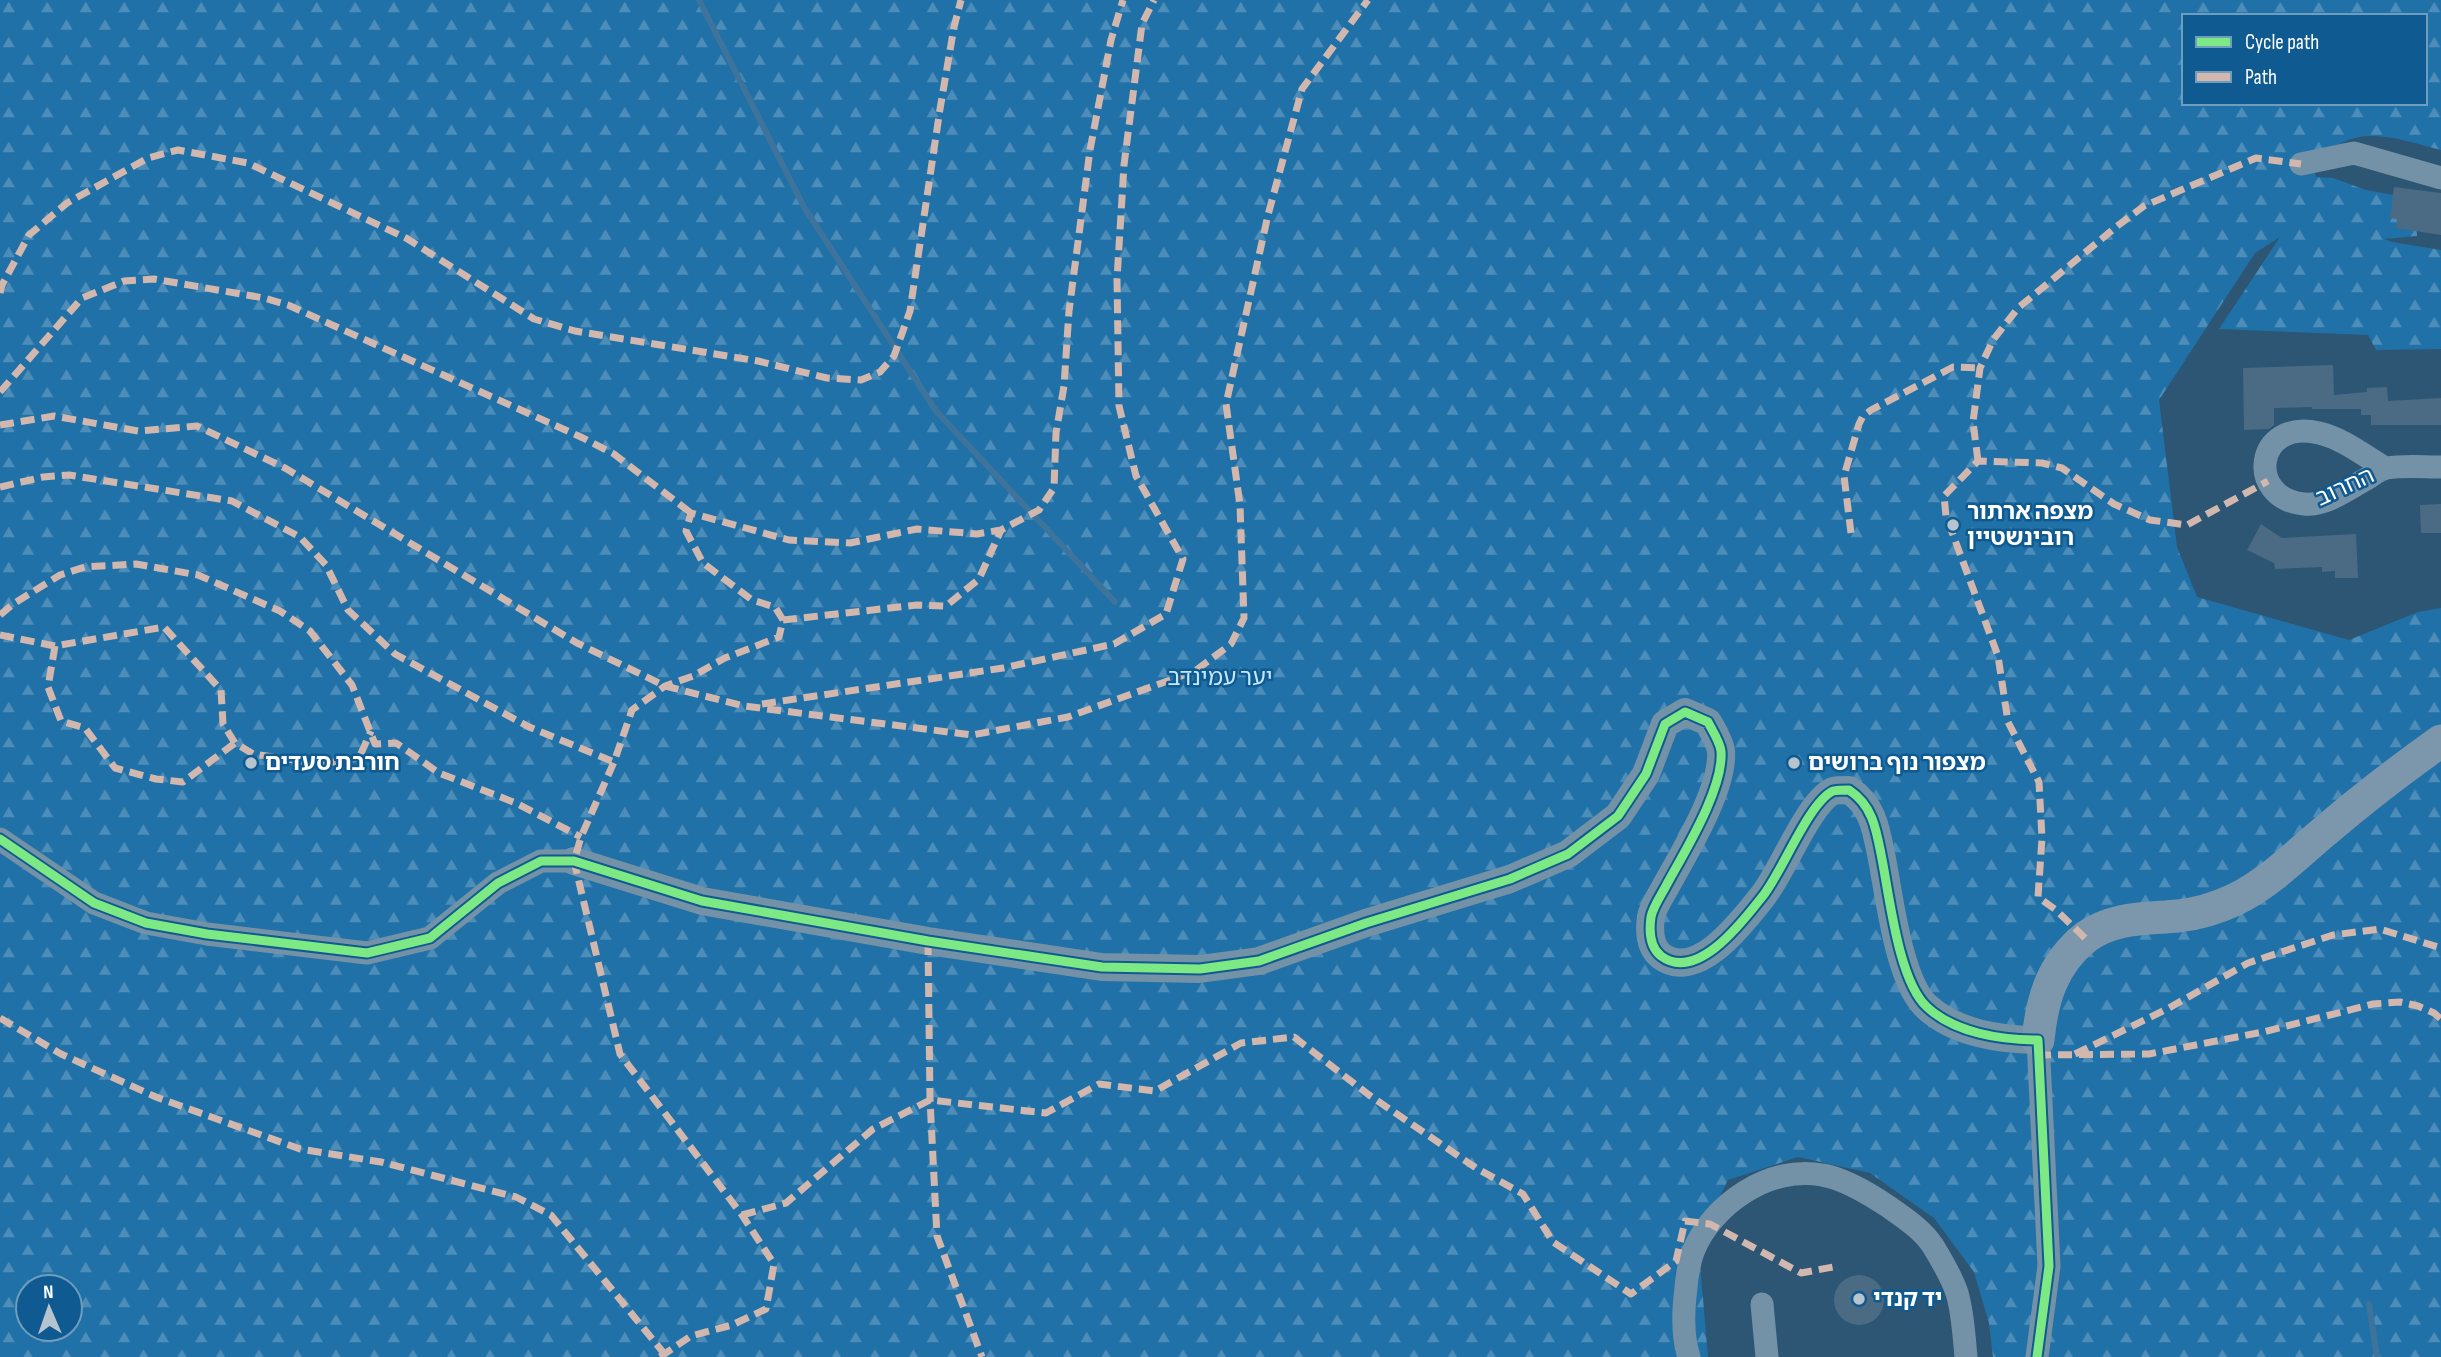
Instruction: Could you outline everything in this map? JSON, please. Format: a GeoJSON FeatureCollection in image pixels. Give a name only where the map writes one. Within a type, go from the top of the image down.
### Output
{"type":"FeatureCollection","features":[{"type":"Feature","properties":{"kind":"main road"},"geometry":{"type":"LineString","coordinates":[[2038,1040],[2041,1007],[2048,988],[2073,949],[2085,938],[2117,922],[2181,916],[2209,910],[2252,891],[2356,805],[2441,741]]}},
{"type":"Feature","properties":{"kind":"street"},"geometry":{"type":"LineString","coordinates":[[2301,164],[2354,153],[2441,178]]}},
{"type":"Feature","properties":{"kind":"street","name":"החרוב"},"geometry":{"type":"LineString","coordinates":[[2385,468],[2328,436],[2310,432],[2298,432],[2280,438],[2267,449],[2264,463],[2267,478],[2277,491],[2294,502],[2305,504],[2330,499],[2385,468],[2441,467]]}},
{"type":"Feature","properties":{"kind":"street"},"geometry":{"type":"LineString","coordinates":[[0,839],[94,902],[146,923],[207,934],[367,953],[430,938],[498,883],[541,861],[575,861],[702,901],[928,941],[1102,967],[1200,969],[1259,961],[1366,923],[1510,879],[1568,854],[1618,816],[1646,775],[1665,724],[1685,712],[1707,722],[1721,750],[1716,784],[1651,915],[1651,940],[1655,951],[1665,959],[1677,962],[1702,958],[1732,934],[1773,884],[1814,810],[1833,792],[1849,790],[1861,798],[1870,812],[1899,947],[1916,993],[1926,1007],[1946,1021],[1989,1036],[2038,1040],[2049,1266],[2037,1357]]}},
{"type":"Feature","properties":{"kind":"street"},"geometry":{"type":"LineString","coordinates":[[1689,1357],[1685,1346],[1684,1308],[1687,1275],[1694,1251],[1710,1224],[1727,1206],[1757,1184],[1794,1174],[1823,1175],[1871,1195],[1912,1223],[1932,1244],[1956,1293],[1966,1357]]}},
{"type":"Feature","properties":{"kind":"street"},"geometry":{"type":"LineString","coordinates":[[1762,1304],[1767,1357]]}},
{"type":"Feature","properties":{"kind":"green space","name":"יער עמינדב"},"geometry":{"type":"Polygon","coordinates":[[[0,0],[2441,0],[2441,150],[2392,138],[2366,136],[2354,138],[2318,158],[2312,158],[2316,177],[2333,178],[2366,190],[2416,199],[2417,236],[2384,239],[2441,250],[2441,349],[2376,350],[2368,335],[2219,329],[2280,237],[2255,253],[2159,400],[2177,547],[2197,597],[2349,640],[2418,612],[2441,608],[2441,1357],[1993,1357],[1989,1323],[1974,1272],[1934,1218],[1870,1173],[1798,1157],[1728,1180],[1698,1240],[1708,1357],[0,1357],[0,0]]]}},
{"type":"Feature","properties":{"kind":"building"},"geometry":{"type":"Polygon","coordinates":[[[2394,187],[2441,193],[2441,235],[2396,228],[2397,219],[2390,218],[2394,187]]]}},
{"type":"Feature","properties":{"kind":"building"},"geometry":{"type":"Polygon","coordinates":[[[2333,365],[2334,395],[2387,387],[2388,401],[2441,398],[2441,425],[2371,425],[2371,415],[2361,415],[2361,409],[2312,407],[2274,408],[2274,425],[2269,429],[2244,430],[2243,368],[2333,365]]]}},
{"type":"Feature","properties":{"kind":"building"},"geometry":{"type":"Polygon","coordinates":[[[2441,504],[2441,533],[2421,533],[2420,505],[2441,504]]]}},
{"type":"Feature","properties":{"kind":"building"},"geometry":{"type":"Polygon","coordinates":[[[2261,524],[2282,538],[2356,534],[2358,578],[2335,578],[2335,571],[2322,572],[2322,567],[2275,569],[2274,563],[2247,550],[2261,524]]]}},
{"type":"Feature","properties":{"kind":"building","name":"יד קנדי"},"geometry":{"type":"Polygon","coordinates":[[[1859,1275],[1876,1283],[1884,1300],[1876,1317],[1859,1325],[1842,1317],[1834,1300],[1842,1283],[1859,1275]]]}},
{"type":"Feature","properties":{"kind":"waterway"},"geometry":{"type":"LineString","coordinates":[[699,0],[804,207],[936,411],[1115,602]]}},
{"type":"Feature","properties":{"kind":"waterway"},"geometry":{"type":"LineString","coordinates":[[2369,1304],[2377,1357]]}},
{"type":"Feature","properties":{"kind":"marked path"},"geometry":{"type":"LineString","coordinates":[[0,293],[29,235],[67,203],[148,158],[178,150],[248,163],[406,238],[534,319],[575,331],[758,361],[827,378],[861,380],[880,372],[894,356],[910,311],[940,109],[961,0]]}},
{"type":"Feature","properties":{"kind":"marked path"},"geometry":{"type":"LineString","coordinates":[[660,1357],[691,1336],[732,1325],[766,1309],[774,1264],[742,1215],[620,1054],[574,861],[632,710],[665,686],[779,637],[783,620],[775,607],[752,600],[703,563],[686,531],[691,513],[789,540],[850,543],[917,529],[977,534],[1001,530],[1039,510],[1054,488],[1056,433],[1064,386],[1069,311],[1090,150],[1111,40],[1123,0]]}},
{"type":"Feature","properties":{"kind":"marked path"},"geometry":{"type":"LineString","coordinates":[[762,704],[1003,668],[1114,644],[1166,614],[1183,559],[1136,476],[1119,406],[1117,279],[1124,165],[1142,24],[1154,0]]}},
{"type":"Feature","properties":{"kind":"marked path"},"geometry":{"type":"LineString","coordinates":[[0,425],[54,416],[138,431],[197,426],[285,468],[577,643],[665,686],[744,706],[972,735],[1068,717],[1195,671],[1231,644],[1244,618],[1240,505],[1226,404],[1268,215],[1302,89],[1368,0]]}},
{"type":"Feature","properties":{"kind":"marked path"},"geometry":{"type":"LineString","coordinates":[[1978,461],[1973,422],[1980,368],[1993,340],[2018,308],[2144,206],[2256,158],[2301,164]]}},
{"type":"Feature","properties":{"kind":"marked path"},"geometry":{"type":"LineString","coordinates":[[0,392],[82,298],[124,281],[154,279],[264,298],[288,305],[583,438],[614,454],[691,513]]}},
{"type":"Feature","properties":{"kind":"marked path"},"geometry":{"type":"LineString","coordinates":[[1851,533],[1844,476],[1863,416],[1953,367],[1980,368]]}},
{"type":"Feature","properties":{"kind":"marked path"},"geometry":{"type":"LineString","coordinates":[[2085,938],[2038,897],[2042,838],[2039,782],[2008,722],[1998,656],[1946,516],[1944,496],[1978,461],[2042,463],[2062,468],[2114,504],[2150,520],[2187,525],[2268,481]]}},
{"type":"Feature","properties":{"kind":"marked path"},"geometry":{"type":"LineString","coordinates":[[0,487],[43,477],[69,475],[232,501],[300,537],[326,565],[348,610],[395,654],[529,727],[614,762]]}},
{"type":"Feature","properties":{"kind":"marked path"},"geometry":{"type":"LineString","coordinates":[[783,620],[917,605],[946,606],[979,579],[1001,530]]}},
{"type":"Feature","properties":{"kind":"marked path"},"geometry":{"type":"LineString","coordinates":[[0,615],[60,575],[85,567],[136,564],[198,575],[280,611],[310,631],[352,685],[375,744],[396,743],[439,773],[516,803],[581,837]]}},
{"type":"Feature","properties":{"kind":"marked path"},"geometry":{"type":"LineString","coordinates":[[0,635],[55,646],[164,627],[221,690],[223,724],[235,743],[253,754],[321,764],[359,758],[371,731]]}},
{"type":"Feature","properties":{"kind":"marked path"},"geometry":{"type":"LineString","coordinates":[[55,646],[48,687],[61,721],[85,728],[115,768],[156,779],[183,782],[235,743]]}},
{"type":"Feature","properties":{"kind":"marked path"},"geometry":{"type":"LineString","coordinates":[[2075,1054],[2169,1008],[2248,963],[2333,935],[2380,929],[2441,948]]}},
{"type":"Feature","properties":{"kind":"marked path"},"geometry":{"type":"LineString","coordinates":[[928,941],[930,1100],[937,1236],[982,1357]]}},
{"type":"Feature","properties":{"kind":"marked path"},"geometry":{"type":"LineString","coordinates":[[2037,1055],[2149,1054],[2263,1032],[2373,1004],[2400,1002],[2418,1006],[2441,1019]]}},
{"type":"Feature","properties":{"kind":"marked path"},"geometry":{"type":"LineString","coordinates":[[0,1018],[61,1054],[156,1097],[300,1149],[381,1162],[516,1197],[551,1215],[667,1357]]}},
{"type":"Feature","properties":{"kind":"marked path"},"geometry":{"type":"LineString","coordinates":[[742,1215],[786,1203],[873,1129],[930,1100],[1046,1113],[1099,1084],[1155,1091],[1241,1043],[1294,1037],[1369,1095],[1476,1168],[1523,1194],[1553,1242],[1631,1294],[1676,1261],[1685,1221],[1710,1224],[1801,1273],[1833,1267]]}},
{"type":"Feature","properties":{"kind":"cycle path"},"geometry":{"type":"LineString","coordinates":[[0,839],[94,903],[146,923],[207,934],[367,953],[430,938],[498,883],[541,861],[574,861],[702,901],[928,941],[1102,967],[1200,969],[1259,961],[1366,923],[1510,879],[1568,854],[1618,816],[1646,774],[1665,724],[1685,712],[1708,722],[1720,747],[1720,766],[1702,819],[1652,913],[1651,938],[1661,956],[1675,962],[1689,962],[1718,946],[1770,886],[1814,809],[1833,791],[1849,790],[1863,803],[1875,826],[1896,935],[1917,995],[1938,1016],[1965,1029],[1994,1036],[2038,1040],[2049,1266],[2037,1357]]}},
{"type":"Feature","properties":{"kind":"place","name":"מצפה ארתור רובינשטיין"},"geometry":{"type":"Point","coordinates":[1953,525]}},
{"type":"Feature","properties":{"kind":"place","name":"חורבת סעדים"},"geometry":{"type":"Point","coordinates":[251,763]}},
{"type":"Feature","properties":{"kind":"place","name":"מצפור נוף ברושים"},"geometry":{"type":"Point","coordinates":[1794,763]}},
{"type":"Feature","properties":{"kind":"place","name":"יד קנדי"},"geometry":{"type":"Point","coordinates":[1859,1299]}}]}
